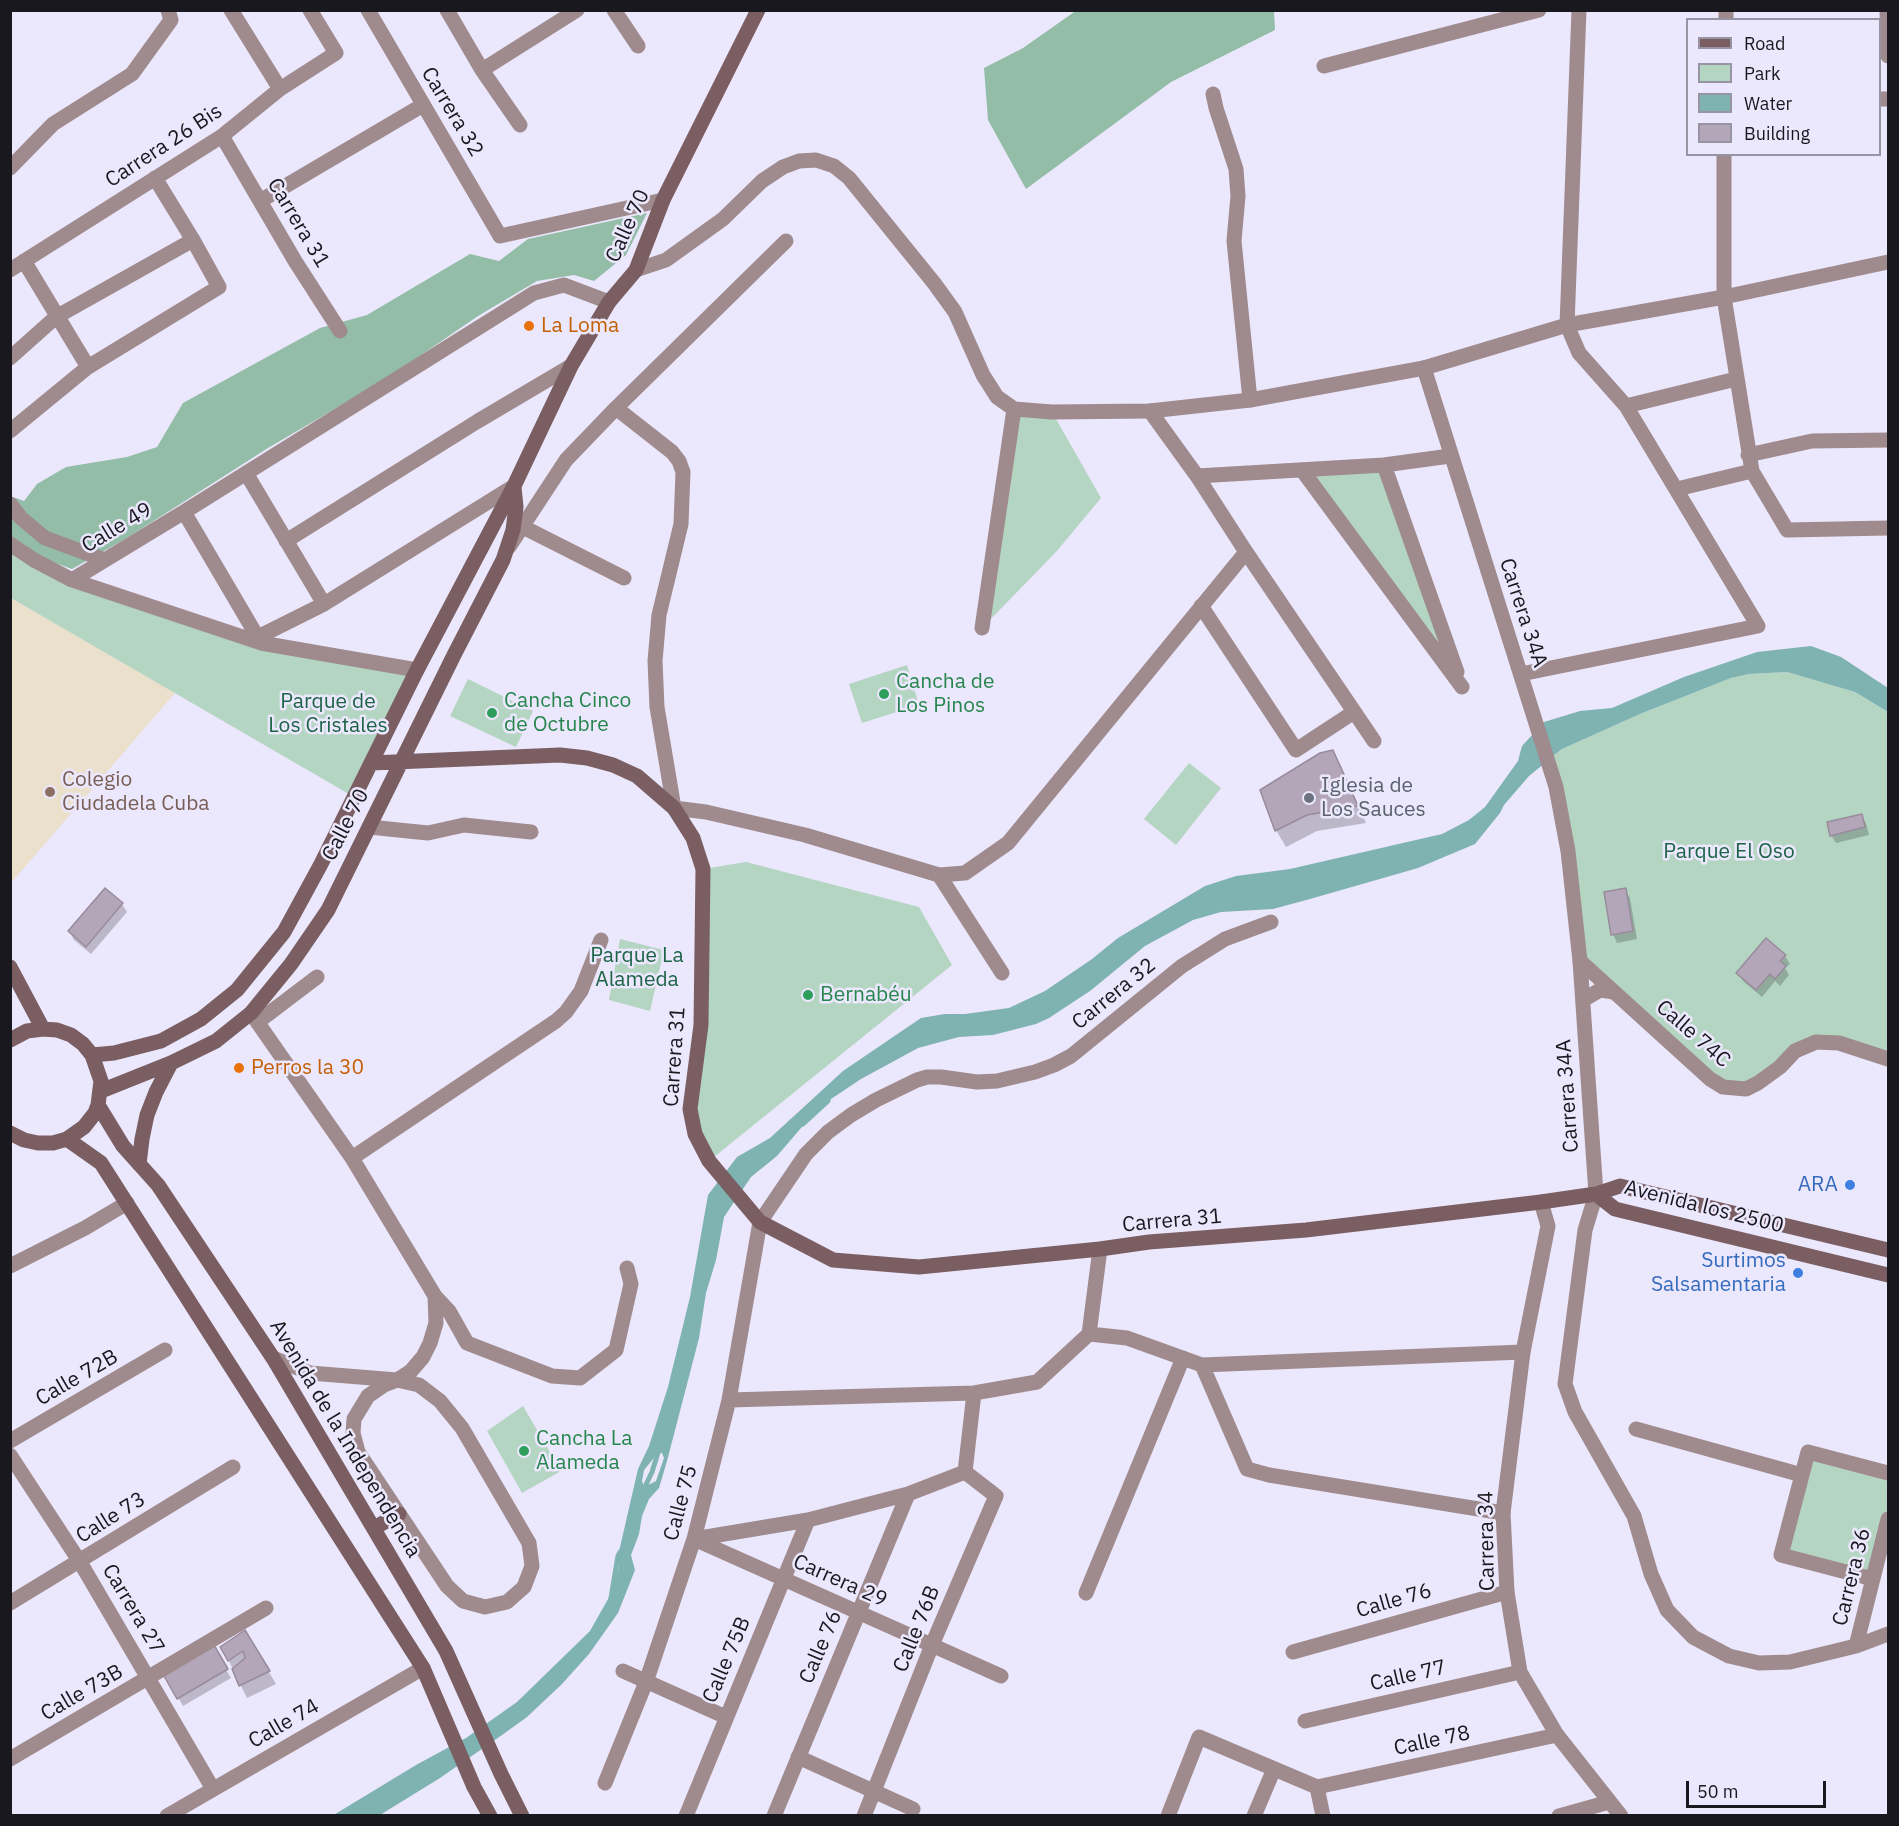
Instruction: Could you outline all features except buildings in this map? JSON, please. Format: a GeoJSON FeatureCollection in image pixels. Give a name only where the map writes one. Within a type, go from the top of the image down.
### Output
{"type":"FeatureCollection","features":[{"type":"Feature","properties":{"kind":"main road","name":"Calle 70"},"geometry":{"type":"LineString","coordinates":[[92,1055],[114,1053],[161,1041],[201,1018],[237,990],[284,932],[337,832],[417,670],[514,486],[571,366],[609,302],[636,270],[663,200],[758,10]]}},
{"type":"Feature","properties":{"kind":"main road","name":"Calle 70"},"geometry":{"type":"LineString","coordinates":[[100,1098],[216,1041],[255,1017],[328,910],[507,549],[516,507],[514,486]]}},
{"type":"Feature","properties":{"kind":"main road","name":"Carrera 31"},"geometry":{"type":"LineString","coordinates":[[371,763],[560,756],[587,758],[613,765],[637,777],[674,808],[693,838],[703,869],[700,1025],[690,1109],[695,1134],[709,1161],[756,1218],[833,1260],[919,1267],[1149,1242],[1306,1230],[1596,1194]]}},
{"type":"Feature","properties":{"kind":"main road"},"geometry":{"type":"LineString","coordinates":[[337,832],[361,843]]}},
{"type":"Feature","properties":{"kind":"main road"},"geometry":{"type":"LineString","coordinates":[[10,967],[43,1029]]}},
{"type":"Feature","properties":{"kind":"main road"},"geometry":{"type":"LineString","coordinates":[[10,1133],[24,1140],[38,1143],[52,1143],[67,1139],[90,1121],[100,1098],[100,1072],[92,1055],[71,1035],[57,1030],[43,1029],[27,1031],[11,1038]]}},
{"type":"Feature","properties":{"kind":"main road"},"geometry":{"type":"LineString","coordinates":[[139,1164],[147,1115],[171,1063]]}},
{"type":"Feature","properties":{"kind":"main road","name":"Avenida de la Independencia"},"geometry":{"type":"LineString","coordinates":[[100,1098],[123,1146],[158,1185],[273,1358],[446,1650],[501,1774],[522,1815]]}},
{"type":"Feature","properties":{"kind":"main road"},"geometry":{"type":"LineString","coordinates":[[67,1139],[101,1163],[423,1668],[474,1787],[490,1815]]}},
{"type":"Feature","properties":{"kind":"main road","name":"Avenida los 2500"},"geometry":{"type":"LineString","coordinates":[[1596,1194],[1620,1186],[1888,1250]]}},
{"type":"Feature","properties":{"kind":"main road","name":"Avenida los 2500"},"geometry":{"type":"LineString","coordinates":[[1596,1194],[1615,1209],[1888,1275]]}},
{"type":"Feature","properties":{"kind":"main road"},"geometry":{"type":"LineString","coordinates":[[374,1528],[399,1514]]}},
{"type":"Feature","properties":{"kind":"street"},"geometry":{"type":"LineString","coordinates":[[231,10],[280,89]]}},
{"type":"Feature","properties":{"kind":"street","name":"Carrera 26 Bis"},"geometry":{"type":"LineString","coordinates":[[10,270],[222,136],[280,89],[336,53],[310,10]]}},
{"type":"Feature","properties":{"kind":"street","name":"Carrera 32"},"geometry":{"type":"LineString","coordinates":[[368,10],[500,236],[663,200]]}},
{"type":"Feature","properties":{"kind":"street"},"geometry":{"type":"LineString","coordinates":[[447,10],[482,70],[520,125]]}},
{"type":"Feature","properties":{"kind":"street"},"geometry":{"type":"LineString","coordinates":[[482,70],[577,10]]}},
{"type":"Feature","properties":{"kind":"street"},"geometry":{"type":"LineString","coordinates":[[614,10],[638,46]]}},
{"type":"Feature","properties":{"kind":"street"},"geometry":{"type":"LineString","coordinates":[[1324,66],[1539,10]]}},
{"type":"Feature","properties":{"kind":"street"},"geometry":{"type":"LineString","coordinates":[[1521,674],[1758,626],[1626,406],[1579,353],[1567,325],[1580,10]]}},
{"type":"Feature","properties":{"kind":"street"},"geometry":{"type":"LineString","coordinates":[[1887,10],[1888,56]]}},
{"type":"Feature","properties":{"kind":"street"},"geometry":{"type":"LineString","coordinates":[[10,168],[52,124],[132,74],[169,15]]}},
{"type":"Feature","properties":{"kind":"street"},"geometry":{"type":"LineString","coordinates":[[1213,94],[1236,169],[1238,196],[1234,241],[1250,400]]}},
{"type":"Feature","properties":{"kind":"street"},"geometry":{"type":"LineString","coordinates":[[260,201],[423,105]]}},
{"type":"Feature","properties":{"kind":"street","name":"Carrera 31"},"geometry":{"type":"LineString","coordinates":[[222,136],[340,331]]}},
{"type":"Feature","properties":{"kind":"street"},"geometry":{"type":"LineString","coordinates":[[1724,156],[1724,297],[1752,471],[1787,530],[1888,528]]}},
{"type":"Feature","properties":{"kind":"street"},"geometry":{"type":"LineString","coordinates":[[636,270],[666,260],[676,253],[723,219],[762,181],[783,167],[799,161],[825,162],[849,178],[934,283],[955,312],[983,375],[997,397],[1014,410],[1052,412],[1150,411],[1250,400],[1424,368],[1567,325],[1724,297],[1888,262]]}},
{"type":"Feature","properties":{"kind":"street"},"geometry":{"type":"LineString","coordinates":[[10,431],[88,367],[219,287],[194,240],[155,178]]}},
{"type":"Feature","properties":{"kind":"street"},"geometry":{"type":"LineString","coordinates":[[10,358],[57,317],[194,240]]}},
{"type":"Feature","properties":{"kind":"street"},"geometry":{"type":"LineString","coordinates":[[507,549],[566,460],[786,241]]}},
{"type":"Feature","properties":{"kind":"street"},"geometry":{"type":"LineString","coordinates":[[24,261],[88,367]]}},
{"type":"Feature","properties":{"kind":"street","name":"Calle 49"},"geometry":{"type":"LineString","coordinates":[[72,580],[534,293],[564,285],[609,302]]}},
{"type":"Feature","properties":{"kind":"street"},"geometry":{"type":"LineString","coordinates":[[286,542],[478,421],[571,366]]}},
{"type":"Feature","properties":{"kind":"street","name":"Carrera 34A"},"geometry":{"type":"LineString","coordinates":[[1424,368],[1556,787],[1568,851],[1580,961],[1596,1194],[1585,1230],[1565,1384],[1575,1412],[1634,1516],[1651,1574],[1667,1610],[1693,1637],[1729,1656],[1759,1663],[1790,1662],[1856,1646]]}},
{"type":"Feature","properties":{"kind":"street"},"geometry":{"type":"LineString","coordinates":[[1626,406],[1736,379]]}},
{"type":"Feature","properties":{"kind":"street"},"geometry":{"type":"LineString","coordinates":[[616,408],[672,452],[683,472],[681,524],[660,615],[655,661],[657,707],[674,808],[706,812],[805,835],[939,875],[965,873],[1008,843],[1246,552]]}},
{"type":"Feature","properties":{"kind":"street"},"geometry":{"type":"LineString","coordinates":[[982,628],[1014,410]]}},
{"type":"Feature","properties":{"kind":"street"},"geometry":{"type":"LineString","coordinates":[[1150,411],[1197,476],[1374,741]]}},
{"type":"Feature","properties":{"kind":"street"},"geometry":{"type":"LineString","coordinates":[[1748,455],[1812,441],[1888,440]]}},
{"type":"Feature","properties":{"kind":"street"},"geometry":{"type":"LineString","coordinates":[[1197,476],[1384,465],[1450,456]]}},
{"type":"Feature","properties":{"kind":"street"},"geometry":{"type":"LineString","coordinates":[[1302,470],[1462,687],[1384,465]]}},
{"type":"Feature","properties":{"kind":"street"},"geometry":{"type":"LineString","coordinates":[[1674,485],[1752,471]]}},
{"type":"Feature","properties":{"kind":"street"},"geometry":{"type":"LineString","coordinates":[[246,473],[324,604]]}},
{"type":"Feature","properties":{"kind":"street"},"geometry":{"type":"LineString","coordinates":[[260,640],[324,604],[514,486]]}},
{"type":"Feature","properties":{"kind":"street"},"geometry":{"type":"LineString","coordinates":[[10,504],[21,518],[45,538],[105,560]]}},
{"type":"Feature","properties":{"kind":"street"},"geometry":{"type":"LineString","coordinates":[[184,512],[260,640]]}},
{"type":"Feature","properties":{"kind":"street"},"geometry":{"type":"LineString","coordinates":[[523,527],[624,578]]}},
{"type":"Feature","properties":{"kind":"street"},"geometry":{"type":"LineString","coordinates":[[10,544],[72,580],[260,640],[417,670]]}},
{"type":"Feature","properties":{"kind":"street"},"geometry":{"type":"LineString","coordinates":[[1201,606],[1296,750],[1354,712]]}},
{"type":"Feature","properties":{"kind":"street"},"geometry":{"type":"LineString","coordinates":[[369,827],[428,833],[464,825],[531,832]]}},
{"type":"Feature","properties":{"kind":"street"},"geometry":{"type":"LineString","coordinates":[[939,875],[1002,973]]}},
{"type":"Feature","properties":{"kind":"street","name":"Carrera 32"},"geometry":{"type":"LineString","coordinates":[[756,1218],[806,1154],[828,1132],[851,1114],[906,1084],[927,1077],[977,1082],[1017,1078],[1071,1056],[1182,966],[1226,939],[1271,922]]}},
{"type":"Feature","properties":{"kind":"street"},"geometry":{"type":"LineString","coordinates":[[352,1158],[561,1017],[581,991],[601,940]]}},
{"type":"Feature","properties":{"kind":"street","name":"Calle 74C"},"geometry":{"type":"LineString","coordinates":[[1580,961],[1710,1079],[1731,1089],[1746,1089],[1758,1083],[1780,1067],[1795,1052],[1816,1042],[1839,1043],[1888,1059]]}},
{"type":"Feature","properties":{"kind":"street"},"geometry":{"type":"LineString","coordinates":[[317,977],[255,1017],[352,1158],[435,1296],[449,1311],[467,1343],[552,1376],[580,1378],[616,1350],[632,1284],[627,1268]]}},
{"type":"Feature","properties":{"kind":"street"},"geometry":{"type":"LineString","coordinates":[[1583,1000],[1600,990],[1614,992]]}},
{"type":"Feature","properties":{"kind":"street","name":"Carrera 34"},"geometry":{"type":"LineString","coordinates":[[1541,1202],[1548,1226],[1523,1352],[1503,1513],[1507,1592],[1520,1672],[1557,1735],[1621,1815]]}},
{"type":"Feature","properties":{"kind":"street"},"geometry":{"type":"LineString","coordinates":[[10,1266],[85,1228],[127,1203]]}},
{"type":"Feature","properties":{"kind":"street","name":"Calle 75"},"geometry":{"type":"LineString","coordinates":[[605,1783],[646,1682],[694,1539],[729,1400],[756,1218]]}},
{"type":"Feature","properties":{"kind":"street"},"geometry":{"type":"LineString","coordinates":[[729,1400],[974,1393],[1037,1382],[1089,1334],[1100,1249]]}},
{"type":"Feature","properties":{"kind":"street"},"geometry":{"type":"LineString","coordinates":[[273,1358],[310,1373],[397,1380],[419,1385],[440,1401],[462,1428],[529,1543],[532,1566],[524,1587],[507,1602],[485,1607],[463,1601],[447,1586],[358,1452],[353,1433],[354,1419],[368,1396],[384,1385],[397,1380],[417,1364],[430,1343],[436,1323],[435,1296]]}},
{"type":"Feature","properties":{"kind":"street"},"geometry":{"type":"LineString","coordinates":[[1089,1334],[1127,1338],[1202,1365],[1523,1352]]}},
{"type":"Feature","properties":{"kind":"street","name":"Calle 72B"},"geometry":{"type":"LineString","coordinates":[[10,1441],[165,1350]]}},
{"type":"Feature","properties":{"kind":"street"},"geometry":{"type":"LineString","coordinates":[[1086,1593],[1183,1358]]}},
{"type":"Feature","properties":{"kind":"street"},"geometry":{"type":"LineString","coordinates":[[1202,1365],[1247,1469],[1269,1475],[1503,1513]]}},
{"type":"Feature","properties":{"kind":"street"},"geometry":{"type":"LineString","coordinates":[[694,1539],[808,1520],[908,1494],[965,1472],[974,1393]]}},
{"type":"Feature","properties":{"kind":"street"},"geometry":{"type":"LineString","coordinates":[[1636,1429],[1802,1475]]}},
{"type":"Feature","properties":{"kind":"street"},"geometry":{"type":"LineString","coordinates":[[1872,1579],[1781,1555],[1808,1452],[1888,1473]]}},
{"type":"Feature","properties":{"kind":"street","name":"Carrera 27"},"geometry":{"type":"LineString","coordinates":[[10,1455],[80,1562],[213,1789]]}},
{"type":"Feature","properties":{"kind":"street","name":"Calle 73"},"geometry":{"type":"LineString","coordinates":[[10,1603],[233,1467]]}},
{"type":"Feature","properties":{"kind":"street","name":"Calle 76B"},"geometry":{"type":"LineString","coordinates":[[864,1815],[932,1645],[996,1496],[965,1472]]}},
{"type":"Feature","properties":{"kind":"street","name":"Calle 76"},"geometry":{"type":"LineString","coordinates":[[774,1815],[908,1494]]}},
{"type":"Feature","properties":{"kind":"street","name":"Carrera 36"},"geometry":{"type":"LineString","coordinates":[[1856,1646],[1888,1519]]}},
{"type":"Feature","properties":{"kind":"street","name":"Calle 75B"},"geometry":{"type":"LineString","coordinates":[[686,1815],[808,1520]]}},
{"type":"Feature","properties":{"kind":"street","name":"Carrera 29"},"geometry":{"type":"LineString","coordinates":[[694,1539],[1001,1676]]}},
{"type":"Feature","properties":{"kind":"street","name":"Calle 76"},"geometry":{"type":"LineString","coordinates":[[1293,1652],[1507,1592]]}},
{"type":"Feature","properties":{"kind":"street","name":"Calle 73B"},"geometry":{"type":"LineString","coordinates":[[10,1759],[266,1608]]}},
{"type":"Feature","properties":{"kind":"street"},"geometry":{"type":"LineString","coordinates":[[1856,1646],[1888,1634]]}},
{"type":"Feature","properties":{"kind":"street","name":"Calle 74"},"geometry":{"type":"LineString","coordinates":[[167,1815],[423,1668]]}},
{"type":"Feature","properties":{"kind":"street"},"geometry":{"type":"LineString","coordinates":[[623,1671],[726,1717]]}},
{"type":"Feature","properties":{"kind":"street","name":"Calle 77"},"geometry":{"type":"LineString","coordinates":[[1305,1721],[1520,1672]]}},
{"type":"Feature","properties":{"kind":"street","name":"Calle 78"},"geometry":{"type":"LineString","coordinates":[[1317,1787],[1557,1735]]}},
{"type":"Feature","properties":{"kind":"street"},"geometry":{"type":"LineString","coordinates":[[1168,1815],[1199,1737],[1317,1787],[1323,1815]]}},
{"type":"Feature","properties":{"kind":"street"},"geometry":{"type":"LineString","coordinates":[[798,1757],[913,1809]]}},
{"type":"Feature","properties":{"kind":"street"},"geometry":{"type":"LineString","coordinates":[[1254,1815],[1274,1768]]}},
{"type":"Feature","properties":{"kind":"street"},"geometry":{"type":"LineString","coordinates":[[1559,1815],[1609,1802]]}},
{"type":"Feature","properties":{"kind":"shaded area"},"geometry":{"type":"Polygon","coordinates":[[[1077,10],[1274,11],[1275,30],[1171,82],[1026,189],[988,120],[984,68],[1023,48],[1077,10]]]}},
{"type":"Feature","properties":{"kind":"shaded area"},"geometry":{"type":"Polygon","coordinates":[[[647,213],[626,255],[594,281],[574,275],[537,281],[478,316],[386,379],[268,448],[127,538],[72,569],[21,551],[11,539],[10,496],[24,501],[37,484],[66,467],[127,457],[157,447],[183,403],[320,328],[367,315],[470,254],[499,261],[528,239],[647,213]]]}},
{"type":"Feature","properties":{"kind":"shaded area","name":"Colegio Ciudadela Cuba"},"geometry":{"type":"Polygon","coordinates":[[[11,598],[175,693],[11,883],[11,598]]]}},
{"type":"Feature","properties":{"kind":"green space"},"geometry":{"type":"Polygon","coordinates":[[[1014,409],[1052,412],[1101,498],[1056,552],[982,628],[1014,409]]]}},
{"type":"Feature","properties":{"kind":"green space"},"geometry":{"type":"Polygon","coordinates":[[[1384,465],[1462,687],[1302,470],[1384,465]]]}},
{"type":"Feature","properties":{"kind":"green space","name":"Parque de Los Cristales"},"geometry":{"type":"Polygon","coordinates":[[[11,544],[34,560],[261,643],[416,670],[354,797],[11,598],[11,544]]]}},
{"type":"Feature","properties":{"kind":"green space","name":"Cancha de Los Pinos"},"geometry":{"type":"Polygon","coordinates":[[[907,665],[919,705],[862,723],[849,684],[907,665]]]}},
{"type":"Feature","properties":{"kind":"green space","name":"Parque El Oso"},"geometry":{"type":"Polygon","coordinates":[[[1787,672],[1855,692],[1888,712],[1888,1059],[1831,1041],[1731,1089],[1580,961],[1548,761],[1562,749],[1640,714],[1731,678],[1749,674],[1787,672]]]}},
{"type":"Feature","properties":{"kind":"green space","name":"Cancha Cinco de Octubre"},"geometry":{"type":"Polygon","coordinates":[[[468,679],[533,711],[516,747],[450,716],[468,679]]]}},
{"type":"Feature","properties":{"kind":"green space"},"geometry":{"type":"Polygon","coordinates":[[[1189,763],[1221,788],[1176,845],[1144,819],[1189,763]]]}},
{"type":"Feature","properties":{"kind":"green space","name":"Bernabéu"},"geometry":{"type":"Polygon","coordinates":[[[746,862],[919,907],[952,965],[709,1161],[691,1096],[703,869],[746,862]]]}},
{"type":"Feature","properties":{"kind":"green space","name":"Parque La Alameda"},"geometry":{"type":"Polygon","coordinates":[[[620,939],[664,950],[650,1011],[609,1000],[620,939]]]}},
{"type":"Feature","properties":{"kind":"green space","name":"Cancha La Alameda"},"geometry":{"type":"Polygon","coordinates":[[[523,1406],[561,1471],[522,1493],[487,1431],[523,1406]]]}},
{"type":"Feature","properties":{"kind":"green space"},"geometry":{"type":"Polygon","coordinates":[[[1808,1452],[1888,1473],[1888,1519],[1873,1579],[1781,1555],[1808,1452]]]}},
{"type":"Feature","properties":{"kind":"water"},"geometry":{"type":"Polygon","coordinates":[[[1811,646],[1841,657],[1888,688],[1888,712],[1855,692],[1787,672],[1749,674],[1731,678],[1640,714],[1562,749],[1529,776],[1475,844],[1418,868],[1273,909],[1221,912],[1193,920],[1145,946],[1090,991],[1049,1018],[1036,1024],[993,1035],[959,1037],[918,1048],[861,1079],[828,1101],[777,1156],[751,1177],[724,1217],[716,1260],[706,1293],[699,1338],[667,1461],[659,1488],[649,1499],[642,1516],[639,1534],[631,1555],[635,1570],[618,1613],[589,1654],[562,1684],[527,1717],[502,1735],[440,1778],[380,1815],[332,1816],[416,1765],[466,1738],[517,1702],[590,1631],[612,1592],[638,1469],[649,1446],[668,1387],[690,1297],[708,1195],[737,1157],[770,1138],[843,1071],[921,1018],[1009,1008],[1045,991],[1118,938],[1205,886],[1236,876],[1290,869],[1442,834],[1469,820],[1485,807],[1518,761],[1522,746],[1544,722],[1580,711],[1612,708],[1684,677],[1757,652],[1811,646]],[[658,1453],[644,1470],[642,1481],[644,1487],[656,1481],[664,1458],[662,1453],[658,1453]]]}},
{"type":"Feature","properties":{"kind":"waterway"},"geometry":{"type":"LineString","coordinates":[[803,1124],[828,1101],[828,1096]]}},
{"type":"Feature","properties":{"kind":"waterway"},"geometry":{"type":"LineString","coordinates":[[642,1493],[652,1472],[660,1446]]}},
{"type":"Feature","properties":{"kind":"waterway"},"geometry":{"type":"LineString","coordinates":[[611,1598],[620,1552]]}},
{"type":"Feature","properties":{"kind":"place","name":"La Loma"},"geometry":{"type":"Point","coordinates":[529,326]}},
{"type":"Feature","properties":{"kind":"place","name":"Cancha de Los Pinos"},"geometry":{"type":"Point","coordinates":[884,694]}},
{"type":"Feature","properties":{"kind":"place","name":"Cancha Cinco de Octubre"},"geometry":{"type":"Point","coordinates":[492,713]}},
{"type":"Feature","properties":{"kind":"place","name":"Colegio Ciudadela Cuba"},"geometry":{"type":"Point","coordinates":[50,792]}},
{"type":"Feature","properties":{"kind":"place","name":"Iglesia de Los Sauces"},"geometry":{"type":"Point","coordinates":[1309,798]}},
{"type":"Feature","properties":{"kind":"place","name":"Bernabéu"},"geometry":{"type":"Point","coordinates":[808,995]}},
{"type":"Feature","properties":{"kind":"place","name":"Perros la 30"},"geometry":{"type":"Point","coordinates":[239,1068]}},
{"type":"Feature","properties":{"kind":"place","name":"ARA"},"geometry":{"type":"Point","coordinates":[1850,1185]}},
{"type":"Feature","properties":{"kind":"place","name":"Surtimos Salsamentaria"},"geometry":{"type":"Point","coordinates":[1798,1273]}},
{"type":"Feature","properties":{"kind":"place","name":"Cancha La Alameda"},"geometry":{"type":"Point","coordinates":[524,1451]}}]}
